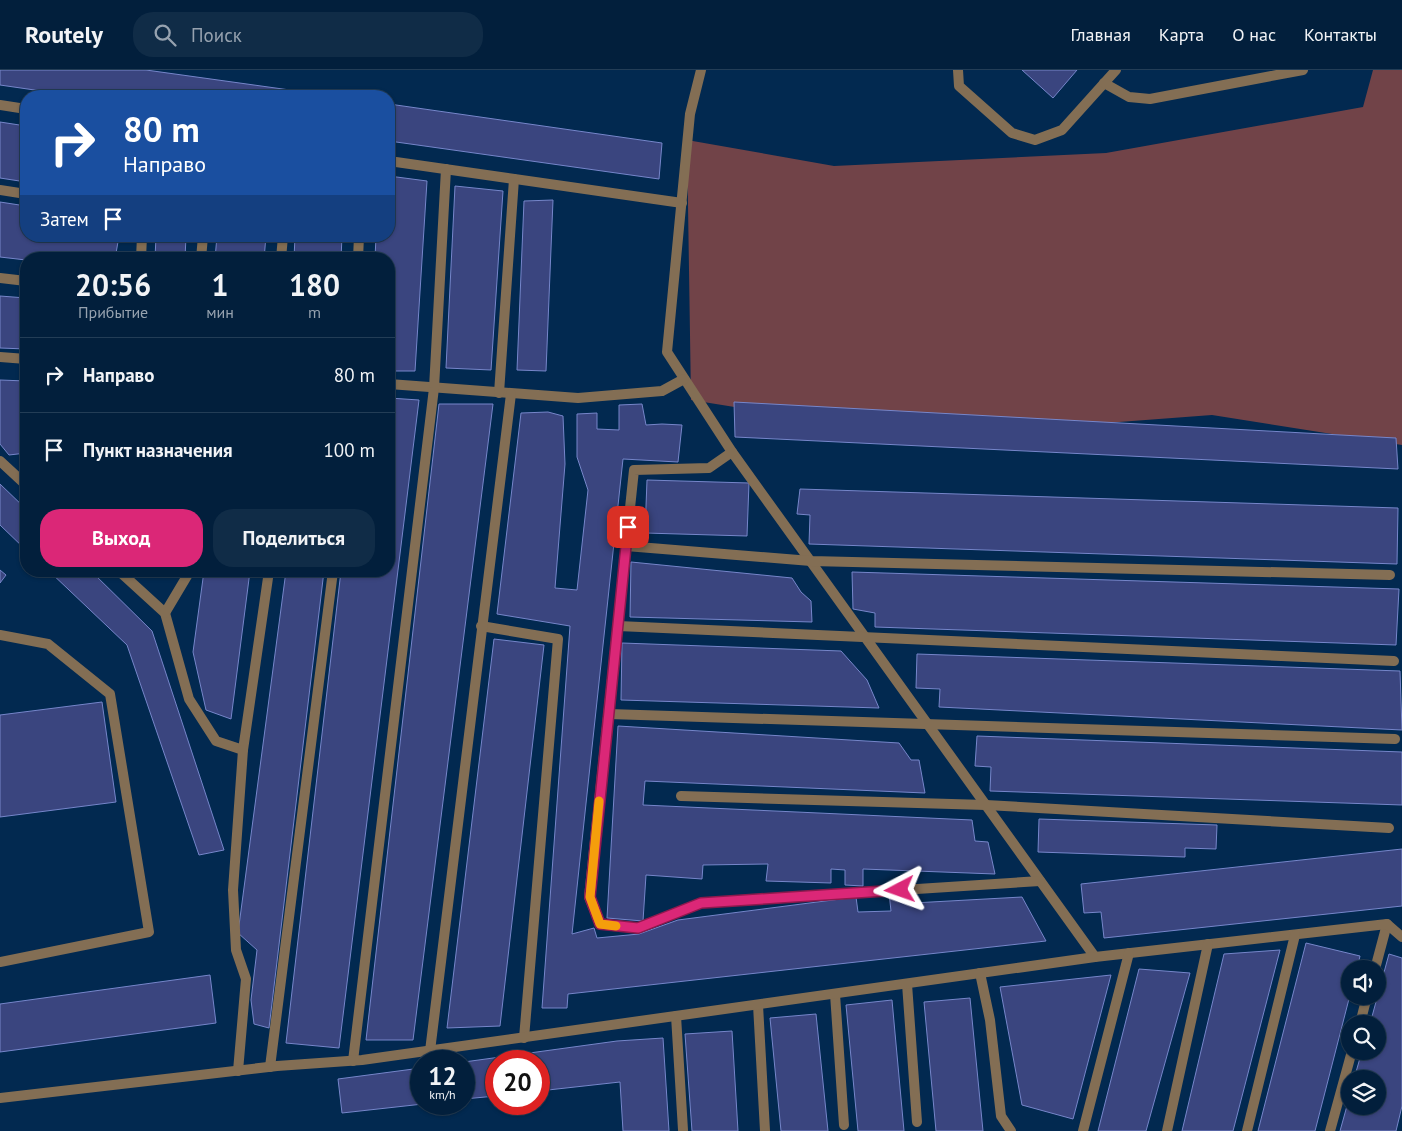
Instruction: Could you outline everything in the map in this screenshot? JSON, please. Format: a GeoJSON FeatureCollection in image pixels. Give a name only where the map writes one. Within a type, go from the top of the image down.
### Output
{"type":"FeatureCollection","features":[{"type":"Feature","properties":{"kind":"lane"},"geometry":{"type":"LineString","coordinates":[[701,70],[690,114],[667,352],[732,452],[1095,957]]}},
{"type":"Feature","properties":{"kind":"lane"},"geometry":{"type":"LineString","coordinates":[[958,70],[959,86],[1012,134],[1035,140],[1062,130],[1116,70]]}},
{"type":"Feature","properties":{"kind":"lane"},"geometry":{"type":"LineString","coordinates":[[1104,83],[1129,97],[1150,99],[1303,70]]}},
{"type":"Feature","properties":{"kind":"lane"},"geometry":{"type":"LineString","coordinates":[[0,105],[20,108]]}},
{"type":"Feature","properties":{"kind":"lane"},"geometry":{"type":"LineString","coordinates":[[395,162],[682,203]]}},
{"type":"Feature","properties":{"kind":"lane"},"geometry":{"type":"LineString","coordinates":[[354,1061],[434,388],[446,169]]}},
{"type":"Feature","properties":{"kind":"lane"},"geometry":{"type":"LineString","coordinates":[[499,393],[514,179]]}},
{"type":"Feature","properties":{"kind":"lane"},"geometry":{"type":"LineString","coordinates":[[0,190],[20,193]]}},
{"type":"Feature","properties":{"kind":"lane"},"geometry":{"type":"LineString","coordinates":[[0,278],[20,280]]}},
{"type":"Feature","properties":{"kind":"lane"},"geometry":{"type":"LineString","coordinates":[[0,357],[20,359]]}},
{"type":"Feature","properties":{"kind":"lane"},"geometry":{"type":"LineString","coordinates":[[395,385],[578,398],[662,391],[684,379]]}},
{"type":"Feature","properties":{"kind":"lane"},"geometry":{"type":"LineString","coordinates":[[430,1050],[511,394]]}},
{"type":"Feature","properties":{"kind":"lane"},"geometry":{"type":"LineString","coordinates":[[732,452],[708,468],[634,470],[590,897],[600,924],[638,928],[701,903],[1040,881]]}},
{"type":"Feature","properties":{"kind":"lane"},"geometry":{"type":"LineString","coordinates":[[0,461],[20,479]]}},
{"type":"Feature","properties":{"kind":"lane"},"geometry":{"type":"LineString","coordinates":[[626,546],[811,561],[1390,575]]}},
{"type":"Feature","properties":{"kind":"lane"},"geometry":{"type":"LineString","coordinates":[[126,577],[165,613],[189,699],[216,741],[243,750]]}},
{"type":"Feature","properties":{"kind":"lane"},"geometry":{"type":"LineString","coordinates":[[165,613],[186,577]]}},
{"type":"Feature","properties":{"kind":"lane"},"geometry":{"type":"LineString","coordinates":[[238,1071],[246,979],[236,950],[233,890],[243,750],[268,577]]}},
{"type":"Feature","properties":{"kind":"lane"},"geometry":{"type":"LineString","coordinates":[[270,1067],[332,577]]}},
{"type":"Feature","properties":{"kind":"lane"},"geometry":{"type":"LineString","coordinates":[[481,626],[558,639],[524,1038]]}},
{"type":"Feature","properties":{"kind":"lane"},"geometry":{"type":"LineString","coordinates":[[618,626],[1394,660]]}},
{"type":"Feature","properties":{"kind":"lane"},"geometry":{"type":"LineString","coordinates":[[0,635],[48,644],[110,694],[150,932],[0,962]]}},
{"type":"Feature","properties":{"kind":"lane"},"geometry":{"type":"LineString","coordinates":[[609,714],[1395,739]]}},
{"type":"Feature","properties":{"kind":"lane"},"geometry":{"type":"LineString","coordinates":[[681,796],[986,805],[1389,828]]}},
{"type":"Feature","properties":{"kind":"lane"},"geometry":{"type":"LineString","coordinates":[[437,1050],[1095,957],[1387,924],[1402,936]]}},
{"type":"Feature","properties":{"kind":"lane"},"geometry":{"type":"LineString","coordinates":[[1377,960],[1387,924]]}},
{"type":"Feature","properties":{"kind":"lane"},"geometry":{"type":"LineString","coordinates":[[1247,1131],[1295,935]]}},
{"type":"Feature","properties":{"kind":"lane"},"geometry":{"type":"LineString","coordinates":[[1167,1131],[1208,944]]}},
{"type":"Feature","properties":{"kind":"lane"},"geometry":{"type":"LineString","coordinates":[[1083,1131],[1129,953]]}},
{"type":"Feature","properties":{"kind":"lane"},"geometry":{"type":"LineString","coordinates":[[980,973],[990,1020],[1001,1116],[1012,1131]]}},
{"type":"Feature","properties":{"kind":"lane"},"geometry":{"type":"LineString","coordinates":[[907,984],[916,1122]]}},
{"type":"Feature","properties":{"kind":"lane"},"geometry":{"type":"LineString","coordinates":[[834,994],[844,1125]]}},
{"type":"Feature","properties":{"kind":"lane"},"geometry":{"type":"LineString","coordinates":[[758,1004],[765,1131]]}},
{"type":"Feature","properties":{"kind":"lane"},"geometry":{"type":"LineString","coordinates":[[676,1016],[683,1130]]}},
{"type":"Feature","properties":{"kind":"lane"},"geometry":{"type":"LineString","coordinates":[[0,1098],[270,1067],[354,1061],[410,1054]]}},
{"type":"Feature","properties":{"kind":"lane"},"geometry":{"type":"LineString","coordinates":[[1330,1131],[1350,1060]]}},
{"type":"Feature","properties":{"kind":"shaded area"},"geometry":{"type":"Polygon","coordinates":[[[1373,70],[1402,70],[1402,445],[1212,415],[919,437],[691,400],[687,140],[834,166],[1106,153],[1363,107],[1373,70]]]}},
{"type":"Feature","properties":{"kind":"building"},"geometry":{"type":"Polygon","coordinates":[[[0,70],[146,70],[290,90],[35,90],[0,85],[0,70]]]}},
{"type":"Feature","properties":{"kind":"building"},"geometry":{"type":"Polygon","coordinates":[[[1022,70],[1077,70],[1053,98],[1022,70]]]}},
{"type":"Feature","properties":{"kind":"building"},"geometry":{"type":"Polygon","coordinates":[[[395,105],[662,143],[659,179],[395,142],[395,105]]]}},
{"type":"Feature","properties":{"kind":"building"},"geometry":{"type":"Polygon","coordinates":[[[0,122],[20,125],[20,181],[0,178],[0,122]]]}},
{"type":"Feature","properties":{"kind":"building"},"geometry":{"type":"Polygon","coordinates":[[[395,177],[427,181],[415,371],[395,371],[395,252],[375,252],[376,242],[395,242],[395,177]]]}},
{"type":"Feature","properties":{"kind":"building"},"geometry":{"type":"Polygon","coordinates":[[[455,186],[503,191],[491,370],[446,368],[455,186]]]}},
{"type":"Feature","properties":{"kind":"building"},"geometry":{"type":"Polygon","coordinates":[[[553,200],[546,371],[517,370],[524,201],[553,200]]]}},
{"type":"Feature","properties":{"kind":"building"},"geometry":{"type":"Polygon","coordinates":[[[0,202],[20,205],[20,242],[118,242],[116,252],[20,252],[20,259],[0,257],[0,202]]]}},
{"type":"Feature","properties":{"kind":"building"},"geometry":{"type":"Polygon","coordinates":[[[156,242],[186,242],[185,252],[155,252],[156,242]]]}},
{"type":"Feature","properties":{"kind":"building"},"geometry":{"type":"Polygon","coordinates":[[[216,242],[265,242],[265,252],[216,252],[216,242]]]}},
{"type":"Feature","properties":{"kind":"building"},"geometry":{"type":"Polygon","coordinates":[[[295,242],[342,242],[341,252],[294,252],[295,242]]]}},
{"type":"Feature","properties":{"kind":"building"},"geometry":{"type":"Polygon","coordinates":[[[0,296],[20,298],[20,349],[0,348],[0,296]]]}},
{"type":"Feature","properties":{"kind":"building"},"geometry":{"type":"Polygon","coordinates":[[[0,380],[20,381],[20,454],[9,455],[0,444],[0,380]]]}},
{"type":"Feature","properties":{"kind":"building"},"geometry":{"type":"Polygon","coordinates":[[[395,398],[419,400],[339,1048],[286,1043],[340,577],[395,577],[395,398]]]}},
{"type":"Feature","properties":{"kind":"building"},"geometry":{"type":"Polygon","coordinates":[[[734,402],[1396,438],[1398,469],[735,437],[734,402]]]}},
{"type":"Feature","properties":{"kind":"building"},"geometry":{"type":"Polygon","coordinates":[[[439,404],[493,404],[413,1040],[366,1040],[439,404]]]}},
{"type":"Feature","properties":{"kind":"building"},"geometry":{"type":"Polygon","coordinates":[[[642,404],[646,425],[682,425],[678,462],[623,459],[572,934],[594,928],[597,938],[639,934],[678,920],[856,897],[858,912],[891,911],[889,893],[907,892],[913,903],[1022,897],[1046,941],[568,994],[567,1008],[542,1008],[570,626],[497,614],[521,413],[548,412],[563,416],[565,464],[555,588],[577,590],[588,490],[577,457],[577,414],[597,413],[597,429],[619,430],[619,405],[642,404]]]}},
{"type":"Feature","properties":{"kind":"building"},"geometry":{"type":"Polygon","coordinates":[[[647,480],[749,483],[747,536],[645,533],[647,480]]]}},
{"type":"Feature","properties":{"kind":"building"},"geometry":{"type":"Polygon","coordinates":[[[0,484],[20,503],[20,544],[0,525],[0,484]]]}},
{"type":"Feature","properties":{"kind":"building"},"geometry":{"type":"Polygon","coordinates":[[[800,489],[1398,508],[1397,564],[809,544],[810,515],[797,514],[800,489]]]}},
{"type":"Feature","properties":{"kind":"building"},"geometry":{"type":"Polygon","coordinates":[[[631,562],[792,578],[801,592],[811,601],[812,622],[630,617],[631,562]]]}},
{"type":"Feature","properties":{"kind":"building"},"geometry":{"type":"Polygon","coordinates":[[[0,570],[6,575],[0,583],[0,570]]]}},
{"type":"Feature","properties":{"kind":"building"},"geometry":{"type":"Polygon","coordinates":[[[852,572],[1399,589],[1396,645],[875,627],[875,613],[853,609],[852,572]]]}},
{"type":"Feature","properties":{"kind":"building"},"geometry":{"type":"Polygon","coordinates":[[[55,577],[97,577],[152,631],[224,850],[199,855],[127,645],[55,577]]]}},
{"type":"Feature","properties":{"kind":"building"},"geometry":{"type":"Polygon","coordinates":[[[203,577],[249,577],[231,719],[206,710],[193,652],[203,577]]]}},
{"type":"Feature","properties":{"kind":"building"},"geometry":{"type":"Polygon","coordinates":[[[285,577],[323,577],[269,1028],[254,1024],[251,1000],[257,950],[238,933],[285,577]]]}},
{"type":"Feature","properties":{"kind":"building"},"geometry":{"type":"Polygon","coordinates":[[[494,639],[544,645],[500,1026],[447,1028],[494,639]]]}},
{"type":"Feature","properties":{"kind":"building"},"geometry":{"type":"Polygon","coordinates":[[[622,643],[841,651],[867,680],[879,708],[621,700],[622,643]]]}},
{"type":"Feature","properties":{"kind":"building"},"geometry":{"type":"Polygon","coordinates":[[[917,654],[1400,671],[1402,730],[939,707],[940,689],[916,688],[917,654]]]}},
{"type":"Feature","properties":{"kind":"building"},"geometry":{"type":"Polygon","coordinates":[[[102,702],[116,802],[0,817],[0,715],[102,702]]]}},
{"type":"Feature","properties":{"kind":"building"},"geometry":{"type":"Polygon","coordinates":[[[618,726],[899,743],[911,760],[919,760],[925,793],[645,781],[643,805],[972,820],[975,841],[988,842],[995,874],[863,869],[863,886],[845,885],[845,870],[831,869],[831,883],[766,881],[768,864],[703,865],[702,879],[646,875],[643,921],[607,918],[618,726]]]}},
{"type":"Feature","properties":{"kind":"building"},"geometry":{"type":"Polygon","coordinates":[[[977,736],[1402,752],[1402,805],[990,791],[991,767],[975,766],[977,736]]]}},
{"type":"Feature","properties":{"kind":"building"},"geometry":{"type":"Polygon","coordinates":[[[1039,819],[1217,825],[1216,849],[1185,848],[1185,857],[1038,852],[1039,819]]]}},
{"type":"Feature","properties":{"kind":"building"},"geometry":{"type":"Polygon","coordinates":[[[1402,849],[1402,906],[1104,938],[1101,912],[1084,913],[1081,884],[1402,849]]]}},
{"type":"Feature","properties":{"kind":"building"},"geometry":{"type":"Polygon","coordinates":[[[1306,943],[1360,956],[1359,960],[1341,960],[1341,1005],[1347,1005],[1345,1015],[1341,1015],[1341,1030],[1315,1131],[1258,1131],[1306,943]]]}},
{"type":"Feature","properties":{"kind":"building"},"geometry":{"type":"Polygon","coordinates":[[[1280,950],[1233,1131],[1182,1131],[1224,954],[1280,950]]]}},
{"type":"Feature","properties":{"kind":"building"},"geometry":{"type":"Polygon","coordinates":[[[1389,954],[1402,958],[1402,1106],[1396,1131],[1340,1131],[1344,1115],[1386,1115],[1386,1070],[1357,1070],[1359,1060],[1386,1060],[1386,1015],[1372,1015],[1375,1005],[1386,1005],[1386,965],[1389,954]]]}},
{"type":"Feature","properties":{"kind":"building"},"geometry":{"type":"Polygon","coordinates":[[[1139,969],[1190,973],[1146,1131],[1098,1131],[1139,969]]]}},
{"type":"Feature","properties":{"kind":"building"},"geometry":{"type":"Polygon","coordinates":[[[210,975],[216,1023],[0,1052],[0,1004],[210,975]]]}},
{"type":"Feature","properties":{"kind":"building"},"geometry":{"type":"Polygon","coordinates":[[[1111,975],[1073,1119],[1022,1105],[1000,987],[1111,975]]]}},
{"type":"Feature","properties":{"kind":"building"},"geometry":{"type":"Polygon","coordinates":[[[970,998],[983,1131],[936,1131],[924,1002],[970,998]]]}},
{"type":"Feature","properties":{"kind":"building"},"geometry":{"type":"Polygon","coordinates":[[[892,1000],[904,1131],[858,1131],[846,1005],[892,1000]]]}},
{"type":"Feature","properties":{"kind":"building"},"geometry":{"type":"Polygon","coordinates":[[[816,1014],[828,1131],[781,1131],[770,1018],[816,1014]]]}},
{"type":"Feature","properties":{"kind":"building"},"geometry":{"type":"Polygon","coordinates":[[[732,1031],[738,1131],[692,1131],[685,1034],[732,1031]]]}},
{"type":"Feature","properties":{"kind":"building"},"geometry":{"type":"Polygon","coordinates":[[[663,1038],[669,1131],[623,1131],[620,1082],[550,1090],[550,1050],[617,1041],[663,1038]]]}},
{"type":"Feature","properties":{"kind":"building"},"geometry":{"type":"Polygon","coordinates":[[[485,1059],[485,1097],[475,1098],[475,1060],[485,1059]]]}},
{"type":"Feature","properties":{"kind":"building"},"geometry":{"type":"Polygon","coordinates":[[[410,1069],[410,1105],[342,1113],[338,1079],[410,1069]]]}},
{"type":"Feature","properties":{"kind":"slow traffic"},"geometry":{"type":"LineString","coordinates":[[599,801],[590,897],[600,924],[616,926]]}},
{"type":"Feature","properties":{"kind":"route"},"geometry":{"type":"LineString","coordinates":[[628,527],[590,897],[600,924],[638,928],[701,903],[900,890]]}}]}
